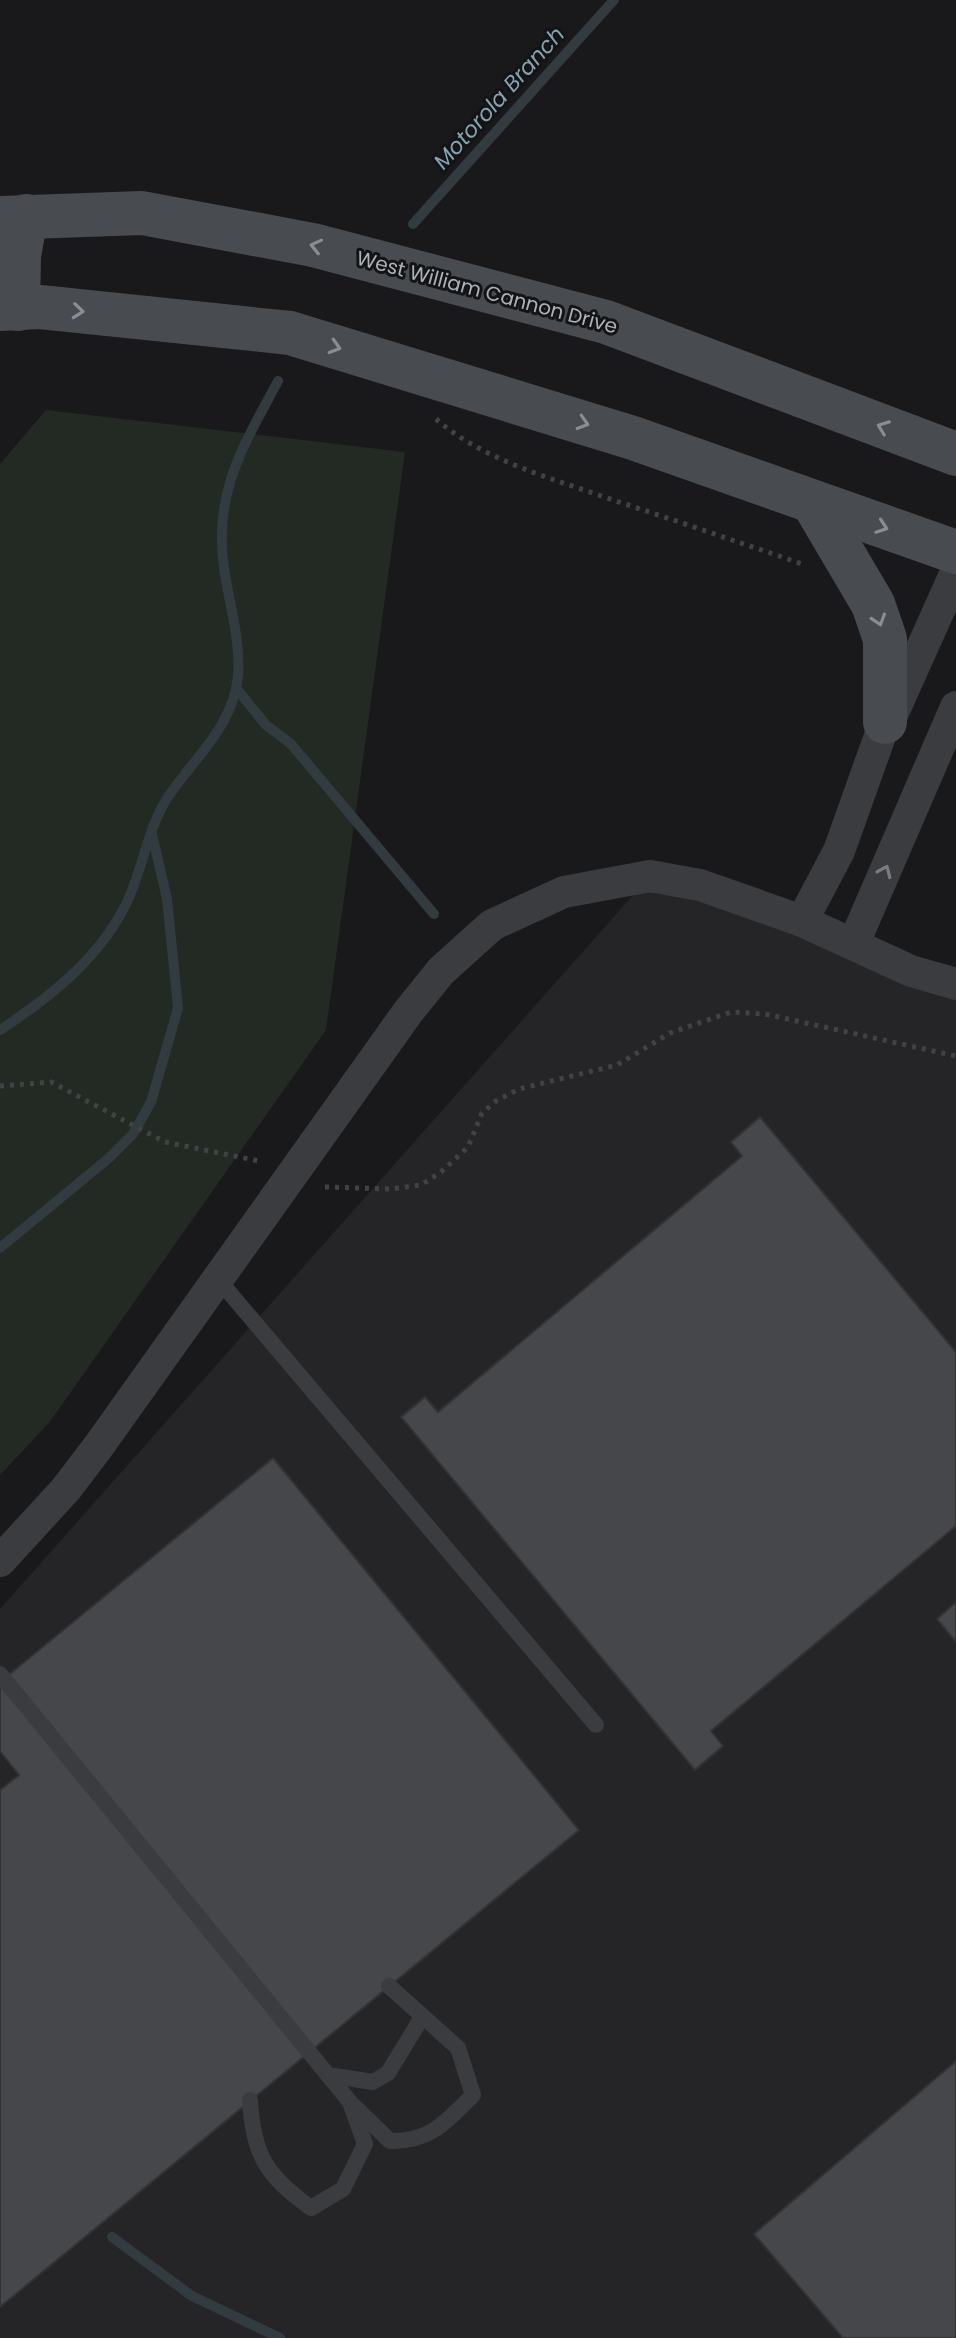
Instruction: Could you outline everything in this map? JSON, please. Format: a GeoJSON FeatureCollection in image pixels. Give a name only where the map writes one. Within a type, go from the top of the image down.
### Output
{"type":"FeatureCollection","features":[{"type":"Feature","properties":{"kind":"main road","name":"West William Cannon Drive"},"geometry":{"type":"LineString","coordinates":[[13,217],[142,213],[313,245],[606,322],[956,454]]}},
{"type":"Feature","properties":{"kind":"main road"},"geometry":{"type":"LineString","coordinates":[[13,217],[19,256],[9,309],[40,307],[290,333],[633,438],[956,552]]}},
{"type":"Feature","properties":{"kind":"main road"},"geometry":{"type":"LineString","coordinates":[[814,504],[873,604],[885,639],[885,722]]}},
{"type":"Feature","properties":{"kind":"street"},"geometry":{"type":"LineString","coordinates":[[802,921],[839,851],[885,722],[892,715],[956,572]]}},
{"type":"Feature","properties":{"kind":"street"},"geometry":{"type":"LineString","coordinates":[[854,943],[956,707]]}},
{"type":"Feature","properties":{"kind":"street"},"geometry":{"type":"LineString","coordinates":[[0,1561],[74,1479],[416,1002],[441,971],[492,925],[564,892],[650,876],[700,885],[802,921],[911,971],[956,984]]}},
{"type":"Feature","properties":{"kind":"lane"},"geometry":{"type":"LineString","coordinates":[[217,1278],[596,1725]]}},
{"type":"Feature","properties":{"kind":"lane"},"geometry":{"type":"LineString","coordinates":[[0,1674],[350,2102],[390,2141],[415,2142],[450,2118],[473,2095],[458,2048],[421,2019],[389,1986]]}},
{"type":"Feature","properties":{"kind":"lane"},"geometry":{"type":"LineString","coordinates":[[328,2075],[373,2082],[388,2073],[421,2019]]}},
{"type":"Feature","properties":{"kind":"lane"},"geometry":{"type":"LineString","coordinates":[[250,2100],[252,2138],[277,2183],[311,2208],[343,2189],[365,2144],[350,2102]]}},
{"type":"Feature","properties":{"kind":"path"},"geometry":{"type":"LineString","coordinates":[[431,415],[460,440],[492,454],[814,568]]}},
{"type":"Feature","properties":{"kind":"path"},"geometry":{"type":"LineString","coordinates":[[325,1187],[391,1189],[421,1185],[441,1172],[468,1147],[482,1113],[496,1101],[519,1089],[617,1065],[670,1033],[731,1012],[765,1014],[956,1056]]}},
{"type":"Feature","properties":{"kind":"path"},"geometry":{"type":"LineString","coordinates":[[0,1086],[51,1082],[165,1142],[259,1161]]}},
{"type":"Feature","properties":{"kind":"shaded area"},"geometry":{"type":"Polygon","coordinates":[[[46,410],[405,452],[326,1030],[49,1423],[0,1475],[0,464],[46,410]]]}},
{"type":"Feature","properties":{"kind":"shaded area"},"geometry":{"type":"Polygon","coordinates":[[[650,876],[956,982],[956,2338],[0,2338],[0,1609],[650,876]]]}},
{"type":"Feature","properties":{"kind":"building"},"geometry":{"type":"Polygon","coordinates":[[[760,1117],[956,1352],[956,1526],[711,1731],[723,1746],[695,1770],[401,1417],[425,1397],[438,1412],[742,1156],[731,1142],[760,1117]]]}},
{"type":"Feature","properties":{"kind":"building"},"geometry":{"type":"Polygon","coordinates":[[[273,1458],[579,1830],[0,2307],[0,1790],[19,1775],[0,1751],[0,1682],[273,1458]]]}},
{"type":"Feature","properties":{"kind":"building"},"geometry":{"type":"Polygon","coordinates":[[[956,1602],[956,1642],[937,1619],[956,1602]]]}},
{"type":"Feature","properties":{"kind":"building"},"geometry":{"type":"Polygon","coordinates":[[[956,2061],[956,2338],[843,2338],[754,2234],[956,2061]]]}},
{"type":"Feature","properties":{"kind":"waterway","name":"Motorola Branch"},"geometry":{"type":"LineString","coordinates":[[413,224],[614,0]]}},
{"type":"Feature","properties":{"kind":"waterway","name":"Motorola Branch"},"geometry":{"type":"LineString","coordinates":[[0,1030],[70,976],[113,927],[130,895],[159,813],[229,711],[235,694],[238,663],[224,568],[223,516],[234,470],[278,381]]}},
{"type":"Feature","properties":{"kind":"waterway"},"geometry":{"type":"LineString","coordinates":[[236,688],[266,725],[291,744],[434,914]]}},
{"type":"Feature","properties":{"kind":"waterway"},"geometry":{"type":"LineString","coordinates":[[0,1248],[109,1158],[133,1134],[151,1102],[178,1008],[167,899],[152,834]]}},
{"type":"Feature","properties":{"kind":"waterway"},"geometry":{"type":"LineString","coordinates":[[112,2237],[192,2296],[280,2338]]}}]}
